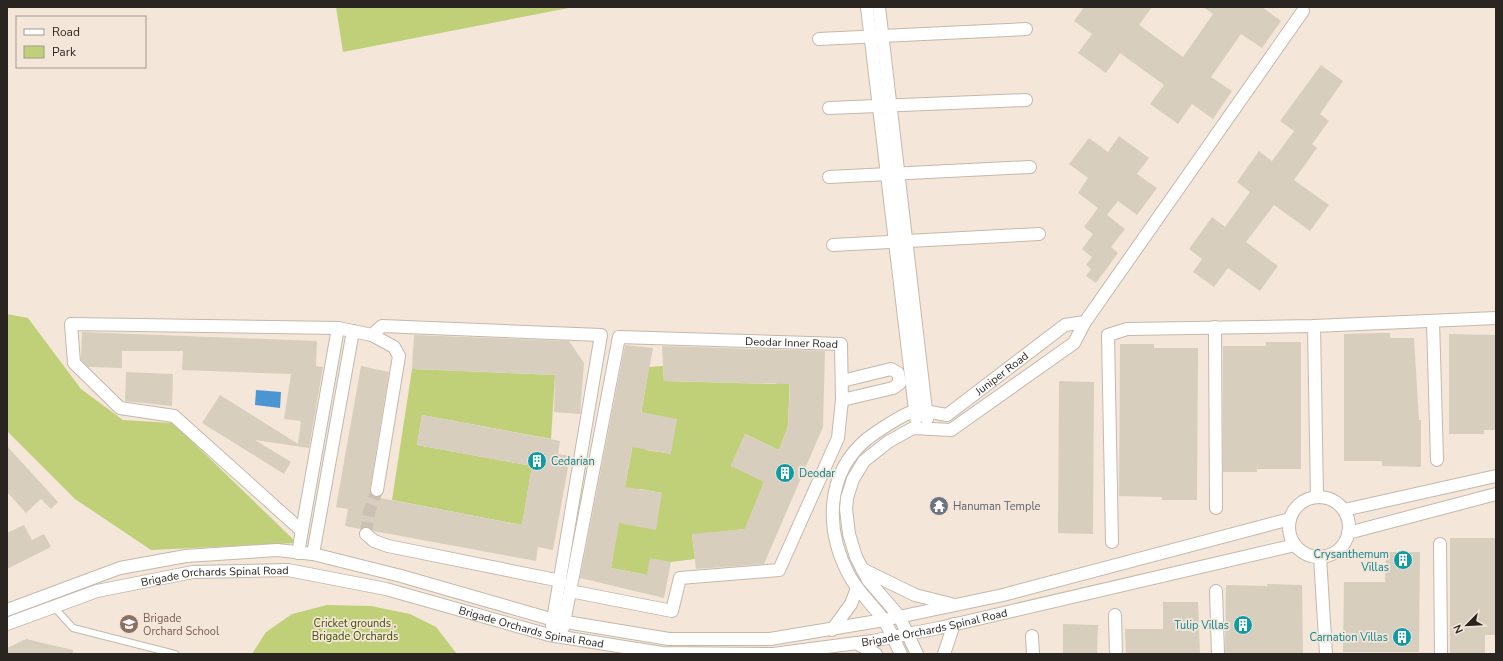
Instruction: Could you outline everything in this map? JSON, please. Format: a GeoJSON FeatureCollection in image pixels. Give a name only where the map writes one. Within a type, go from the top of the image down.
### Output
{"type":"FeatureCollection","features":[{"type":"Feature","properties":{"kind":"street"},"geometry":{"type":"LineString","coordinates":[[867,7],[876,36]]}},
{"type":"Feature","properties":{"kind":"street"},"geometry":{"type":"LineString","coordinates":[[878,7],[876,36],[922,428]]}},
{"type":"Feature","properties":{"kind":"street"},"geometry":{"type":"LineString","coordinates":[[917,654],[899,616],[876,590],[862,569],[852,545],[847,522],[847,498],[851,484],[858,470],[871,454],[888,442],[913,428],[951,430],[1074,344],[1085,322],[1303,11]]}},
{"type":"Feature","properties":{"kind":"street"},"geometry":{"type":"LineString","coordinates":[[819,39],[1026,29]]}},
{"type":"Feature","properties":{"kind":"street"},"geometry":{"type":"LineString","coordinates":[[829,108],[1026,100]]}},
{"type":"Feature","properties":{"kind":"street"},"geometry":{"type":"LineString","coordinates":[[829,177],[1030,167]]}},
{"type":"Feature","properties":{"kind":"street"},"geometry":{"type":"LineString","coordinates":[[833,245],[1039,234]]}},
{"type":"Feature","properties":{"kind":"street"},"geometry":{"type":"LineString","coordinates":[[1112,542],[1108,335],[1127,329],[1314,326],[1496,318]]}},
{"type":"Feature","properties":{"kind":"street"},"geometry":{"type":"LineString","coordinates":[[1433,321],[1437,460]]}},
{"type":"Feature","properties":{"kind":"street","name":"Juniper Road"},"geometry":{"type":"LineString","coordinates":[[921,411],[947,414],[1065,325],[1085,322]]}},
{"type":"Feature","properties":{"kind":"street"},"geometry":{"type":"LineString","coordinates":[[302,531],[174,416],[120,408],[74,363],[71,324],[338,328],[372,335],[394,348],[399,356],[377,490]]}},
{"type":"Feature","properties":{"kind":"street"},"geometry":{"type":"LineString","coordinates":[[372,335],[382,326],[600,334],[561,581],[559,621]]}},
{"type":"Feature","properties":{"kind":"street"},"geometry":{"type":"LineString","coordinates":[[1314,326],[1317,496]]}},
{"type":"Feature","properties":{"kind":"street"},"geometry":{"type":"LineString","coordinates":[[1215,327],[1216,508]]}},
{"type":"Feature","properties":{"kind":"street"},"geometry":{"type":"LineString","coordinates":[[298,553],[338,328]]}},
{"type":"Feature","properties":{"kind":"street"},"geometry":{"type":"LineString","coordinates":[[313,554],[353,331]]}},
{"type":"Feature","properties":{"kind":"street","name":"Deodar Inner Road"},"geometry":{"type":"LineString","coordinates":[[618,338],[841,344],[842,381],[842,400],[838,438],[779,570],[680,578],[672,611],[570,590],[618,338]]}},
{"type":"Feature","properties":{"kind":"street"},"geometry":{"type":"LineString","coordinates":[[842,381],[891,369],[898,373],[900,383],[892,388],[842,400]]}},
{"type":"Feature","properties":{"kind":"street"},"geometry":{"type":"LineString","coordinates":[[901,654],[884,620],[857,588],[843,563],[835,536],[832,510],[836,484],[847,462],[862,444],[871,436],[921,411]]}},
{"type":"Feature","properties":{"kind":"street"},"geometry":{"type":"LineString","coordinates":[[1344,510],[1496,476]]}},
{"type":"Feature","properties":{"kind":"street"},"geometry":{"type":"LineString","coordinates":[[1348,533],[1496,494]]}},
{"type":"Feature","properties":{"kind":"street"},"geometry":{"type":"LineString","coordinates":[[1317,496],[1336,502],[1344,510],[1347,517],[1348,533],[1338,550],[1330,555],[1320,557],[1306,554],[1295,545],[1290,533],[1290,520],[1293,510],[1308,498],[1317,496]]}},
{"type":"Feature","properties":{"kind":"street","name":"Brigade Orchards Spinal Road"},"geometry":{"type":"LineString","coordinates":[[7,610],[120,568],[186,556],[277,550],[313,554],[400,576],[559,621],[669,639],[770,639],[832,630],[1010,593],[1290,520]]}},
{"type":"Feature","properties":{"kind":"street"},"geometry":{"type":"LineString","coordinates":[[366,534],[374,541],[388,546],[561,581]]}},
{"type":"Feature","properties":{"kind":"street"},"geometry":{"type":"LineString","coordinates":[[1440,544],[1441,654]]}},
{"type":"Feature","properties":{"kind":"street","name":"Brigade Orchards Spinal Road"},"geometry":{"type":"LineString","coordinates":[[7,624],[97,591],[193,572],[288,570],[386,589],[555,635],[662,653],[773,654],[893,637],[1295,545]]}},
{"type":"Feature","properties":{"kind":"street"},"geometry":{"type":"LineString","coordinates":[[215,554],[216,571]]}},
{"type":"Feature","properties":{"kind":"street"},"geometry":{"type":"LineString","coordinates":[[1320,557],[1326,654]]}},
{"type":"Feature","properties":{"kind":"street"},"geometry":{"type":"LineString","coordinates":[[862,569],[915,595],[954,605]]}},
{"type":"Feature","properties":{"kind":"street"},"geometry":{"type":"LineString","coordinates":[[832,630],[850,604],[857,588]]}},
{"type":"Feature","properties":{"kind":"street"},"geometry":{"type":"LineString","coordinates":[[555,635],[570,590]]}},
{"type":"Feature","properties":{"kind":"street"},"geometry":{"type":"LineString","coordinates":[[1216,591],[1218,654]]}},
{"type":"Feature","properties":{"kind":"street"},"geometry":{"type":"LineString","coordinates":[[1115,615],[1116,654]]}},
{"type":"Feature","properties":{"kind":"street"},"geometry":{"type":"LineString","coordinates":[[944,654],[954,624]]}},
{"type":"Feature","properties":{"kind":"street"},"geometry":{"type":"LineString","coordinates":[[1032,636],[1033,654]]}},
{"type":"Feature","properties":{"kind":"street"},"geometry":{"type":"LineString","coordinates":[[856,643],[876,654]]}},
{"type":"Feature","properties":{"kind":"lane"},"geometry":{"type":"LineString","coordinates":[[54,607],[73,628],[175,654]]}},
{"type":"Feature","properties":{"kind":"green space"},"geometry":{"type":"Polygon","coordinates":[[[336,7],[574,7],[343,52],[336,7]]]}},
{"type":"Feature","properties":{"kind":"green space"},"geometry":{"type":"Polygon","coordinates":[[[7,314],[28,318],[81,389],[123,420],[173,423],[297,543],[151,550],[75,499],[7,431],[7,314]]]}},
{"type":"Feature","properties":{"kind":"green space"},"geometry":{"type":"Polygon","coordinates":[[[663,366],[664,381],[776,384],[790,372],[788,426],[779,450],[745,434],[731,466],[769,470],[745,529],[692,535],[695,559],[671,562],[647,575],[611,568],[621,507],[662,493],[640,489],[624,492],[634,438],[647,450],[671,454],[639,426],[649,367],[663,366]]]}},
{"type":"Feature","properties":{"kind":"green space"},"geometry":{"type":"Polygon","coordinates":[[[412,369],[555,375],[551,439],[422,415],[417,445],[532,466],[522,525],[392,500],[412,369]]]}},
{"type":"Feature","properties":{"kind":"green space","name":"Cricket grounds , Brigade Orchards"},"geometry":{"type":"Polygon","coordinates":[[[327,605],[371,606],[410,614],[436,627],[457,654],[252,654],[266,632],[292,614],[327,605]]]}},
{"type":"Feature","properties":{"kind":"water"},"geometry":{"type":"Polygon","coordinates":[[[256,390],[281,392],[280,408],[255,405],[256,390]]]}},
{"type":"Feature","properties":{"kind":"building"},"geometry":{"type":"Polygon","coordinates":[[[1084,7],[1152,7],[1139,25],[1183,57],[1213,14],[1203,7],[1262,7],[1281,21],[1262,48],[1241,34],[1211,77],[1232,91],[1213,119],[1192,104],[1178,124],[1150,104],[1164,85],[1120,53],[1106,73],[1078,53],[1092,34],[1074,21],[1084,7]]]}},
{"type":"Feature","properties":{"kind":"building"},"geometry":{"type":"Polygon","coordinates":[[[1321,65],[1343,81],[1320,114],[1329,121],[1312,144],[1317,148],[1294,180],[1329,205],[1310,231],[1274,205],[1246,242],[1278,266],[1260,291],[1228,268],[1214,287],[1193,272],[1202,259],[1189,249],[1212,217],[1225,227],[1250,192],[1237,182],[1259,151],[1272,161],[1294,131],[1280,121],[1321,65]]]}},
{"type":"Feature","properties":{"kind":"building"},"geometry":{"type":"Polygon","coordinates":[[[1119,136],[1149,158],[1137,174],[1157,188],[1137,215],[1118,201],[1107,215],[1125,229],[1111,247],[1118,253],[1096,283],[1086,276],[1091,269],[1086,265],[1092,257],[1082,249],[1093,234],[1084,227],[1098,208],[1078,193],[1088,178],[1069,164],[1089,138],[1108,152],[1119,136]]]}},
{"type":"Feature","properties":{"kind":"building"},"geometry":{"type":"Polygon","coordinates":[[[82,332],[317,341],[316,366],[323,367],[309,448],[255,440],[291,462],[284,474],[202,423],[220,395],[298,444],[301,421],[284,419],[291,374],[182,370],[183,351],[122,351],[122,368],[88,367],[81,360],[82,332]]]}},
{"type":"Feature","properties":{"kind":"building"},"geometry":{"type":"Polygon","coordinates":[[[1390,333],[1390,338],[1414,338],[1419,420],[1421,420],[1421,467],[1382,466],[1382,461],[1344,461],[1344,334],[1390,333]]]}},
{"type":"Feature","properties":{"kind":"building"},"geometry":{"type":"Polygon","coordinates":[[[1449,334],[1496,335],[1496,430],[1484,430],[1484,434],[1449,434],[1449,334]]]}},
{"type":"Feature","properties":{"kind":"building"},"geometry":{"type":"Polygon","coordinates":[[[414,335],[569,341],[584,363],[580,414],[554,412],[555,375],[412,369],[414,335]]]}},
{"type":"Feature","properties":{"kind":"building"},"geometry":{"type":"Polygon","coordinates":[[[1266,342],[1301,342],[1301,469],[1257,469],[1257,472],[1223,472],[1223,346],[1266,346],[1266,342]]]}},
{"type":"Feature","properties":{"kind":"building"},"geometry":{"type":"Polygon","coordinates":[[[1120,344],[1154,344],[1154,348],[1198,348],[1197,500],[1162,500],[1162,497],[1119,496],[1120,344]]]}},
{"type":"Feature","properties":{"kind":"building"},"geometry":{"type":"Polygon","coordinates":[[[625,345],[653,348],[641,412],[677,419],[671,454],[632,447],[625,487],[662,493],[656,530],[619,523],[611,568],[647,575],[650,558],[671,562],[664,598],[580,578],[625,345]]]}},
{"type":"Feature","properties":{"kind":"building"},"geometry":{"type":"Polygon","coordinates":[[[662,346],[825,351],[823,427],[764,564],[696,569],[692,534],[745,529],[764,482],[731,466],[745,434],[779,450],[788,426],[790,384],[664,381],[662,346]]]}},
{"type":"Feature","properties":{"kind":"building","name":"Cedarian"},"geometry":{"type":"Polygon","coordinates":[[[361,366],[389,372],[370,496],[522,525],[532,466],[417,445],[422,415],[560,441],[558,454],[570,456],[553,550],[538,547],[536,561],[374,531],[367,527],[361,529],[345,526],[348,509],[336,507],[361,366]]]}},
{"type":"Feature","properties":{"kind":"building"},"geometry":{"type":"Polygon","coordinates":[[[126,372],[173,374],[172,406],[125,401],[126,372]]]}},
{"type":"Feature","properties":{"kind":"building"},"geometry":{"type":"Polygon","coordinates":[[[1059,381],[1094,382],[1093,534],[1058,533],[1059,381]]]}},
{"type":"Feature","properties":{"kind":"building"},"geometry":{"type":"Polygon","coordinates":[[[7,446],[58,502],[51,509],[41,499],[26,513],[7,492],[7,446]]]}},
{"type":"Feature","properties":{"kind":"building"},"geometry":{"type":"Polygon","coordinates":[[[24,525],[32,540],[44,534],[51,547],[7,569],[7,533],[24,525]]]}},
{"type":"Feature","properties":{"kind":"building"},"geometry":{"type":"Polygon","coordinates":[[[1450,538],[1496,538],[1496,635],[1485,635],[1485,654],[1450,654],[1450,538]]]}},
{"type":"Feature","properties":{"kind":"building"},"geometry":{"type":"Polygon","coordinates":[[[1386,552],[1420,552],[1419,652],[1343,652],[1344,582],[1385,582],[1386,552]]]}},
{"type":"Feature","properties":{"kind":"building"},"geometry":{"type":"Polygon","coordinates":[[[1267,584],[1302,585],[1303,654],[1225,654],[1226,585],[1267,586],[1267,584]]]}},
{"type":"Feature","properties":{"kind":"building"},"geometry":{"type":"Polygon","coordinates":[[[1163,602],[1198,602],[1200,654],[1126,654],[1125,629],[1163,629],[1163,602]]]}},
{"type":"Feature","properties":{"kind":"building"},"geometry":{"type":"Polygon","coordinates":[[[1063,624],[1098,625],[1097,654],[1063,654],[1063,624]]]}},
{"type":"Feature","properties":{"kind":"building"},"geometry":{"type":"Polygon","coordinates":[[[26,639],[73,650],[73,654],[7,654],[7,648],[26,639]]]}},
{"type":"Feature","properties":{"kind":"tunnel"},"geometry":{"type":"LineString","coordinates":[[366,534],[369,512],[377,490]]}},
{"type":"Feature","properties":{"kind":"place","name":"Cedarian"},"geometry":{"type":"Point","coordinates":[537,461]}},
{"type":"Feature","properties":{"kind":"place","name":"Deodar"},"geometry":{"type":"Point","coordinates":[785,473]}},
{"type":"Feature","properties":{"kind":"place","name":"Hanuman Temple"},"geometry":{"type":"Point","coordinates":[939,506]}},
{"type":"Feature","properties":{"kind":"place","name":"Crysanthemum Villas"},"geometry":{"type":"Point","coordinates":[1403,560]}},
{"type":"Feature","properties":{"kind":"place","name":"Brigade Orchard School"},"geometry":{"type":"Point","coordinates":[129,624]}},
{"type":"Feature","properties":{"kind":"place","name":"Tulip Villas"},"geometry":{"type":"Point","coordinates":[1243,625]}},
{"type":"Feature","properties":{"kind":"place","name":"Carnation Villas"},"geometry":{"type":"Point","coordinates":[1402,637]}}]}
